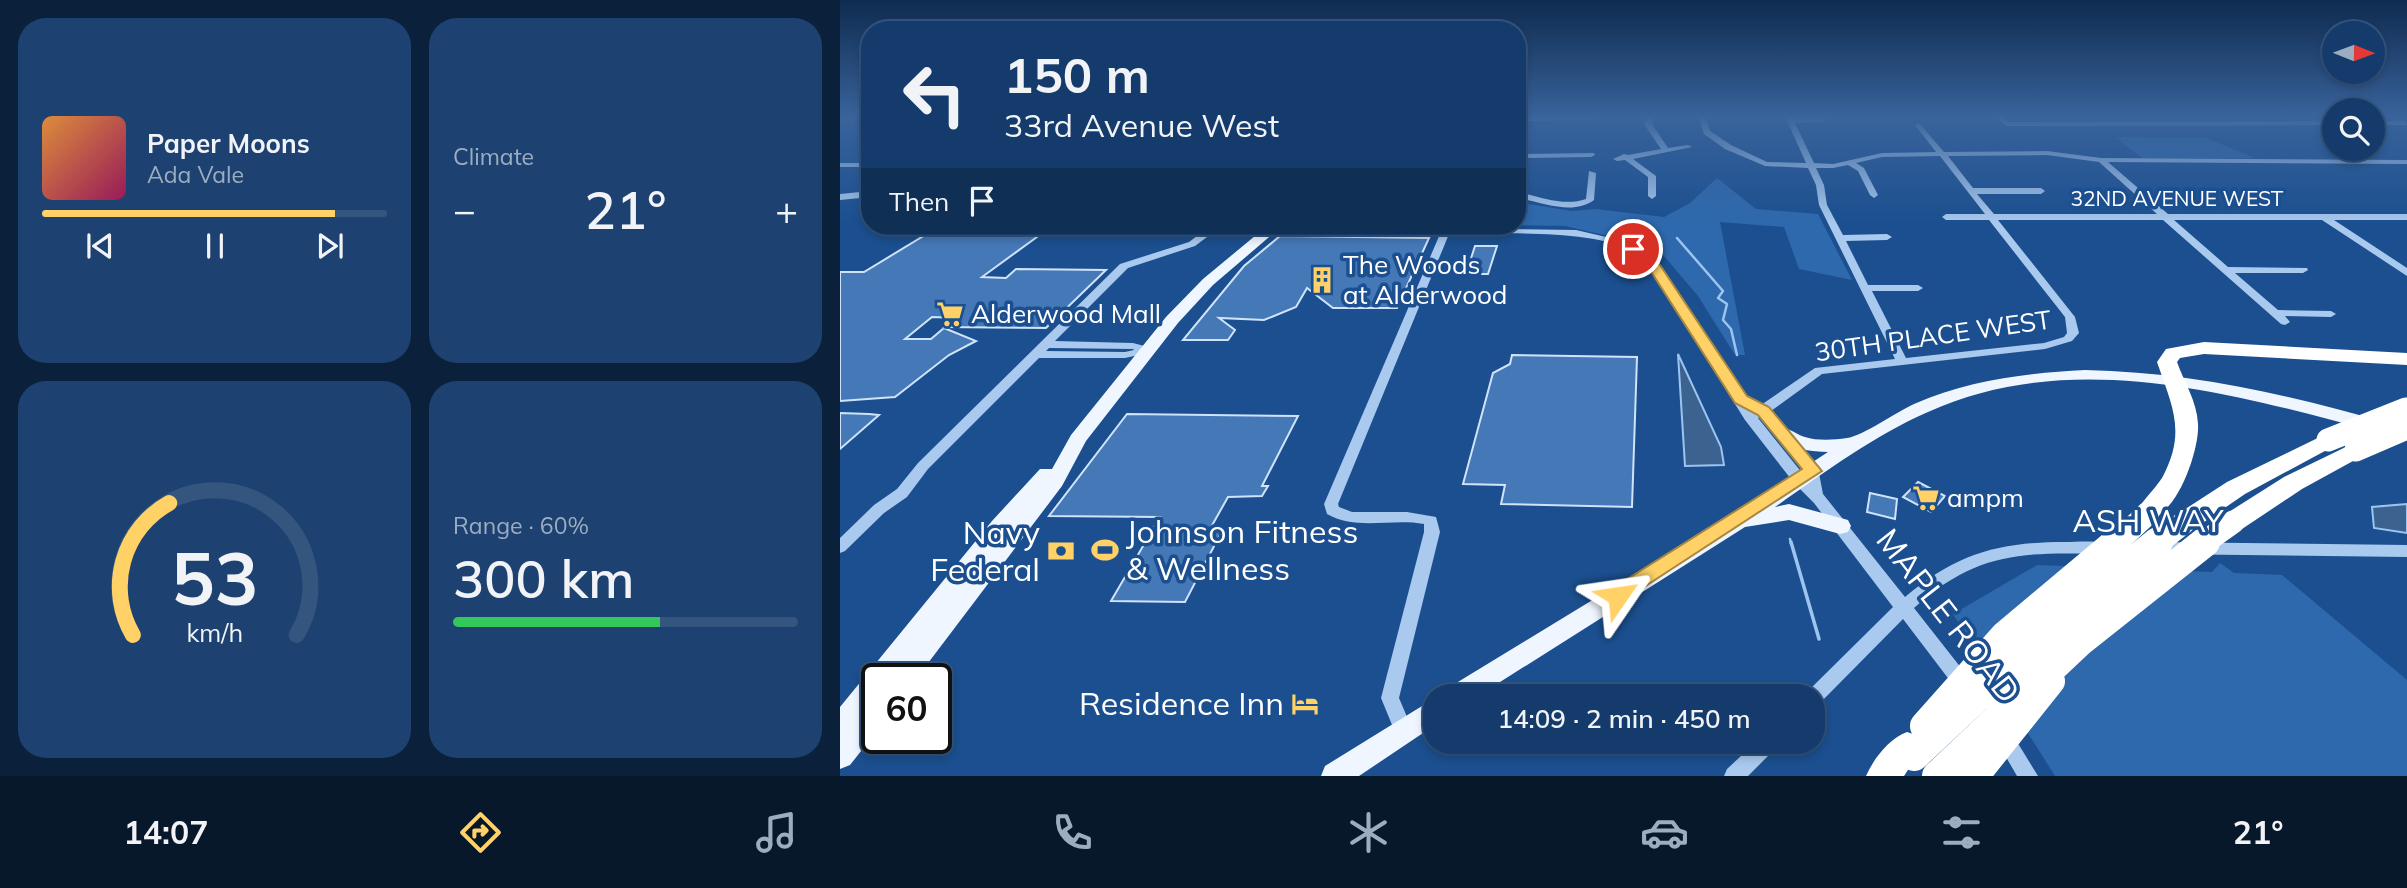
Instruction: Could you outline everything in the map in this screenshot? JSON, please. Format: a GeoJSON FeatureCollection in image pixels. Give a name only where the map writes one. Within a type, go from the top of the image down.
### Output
{"type":"FeatureCollection","features":[{"type":"Feature","properties":{"kind":"highway"},"geometry":{"type":"LineString","coordinates":[[1913,764],[2005,636],[2095,562],[2162,498],[2178,471],[2188,430],[2185,406],[2167,362],[2173,353],[2186,349],[2407,359]]}},
{"type":"Feature","properties":{"kind":"highway"},"geometry":{"type":"LineString","coordinates":[[1913,764],[1985,685],[2093,589],[2182,524],[2236,488],[2328,440],[2407,415]]}},
{"type":"Feature","properties":{"kind":"highway"},"geometry":{"type":"LineString","coordinates":[[1883,776],[1913,764],[2088,633],[2160,574],[2233,522],[2293,483],[2356,450],[2407,415]]}},
{"type":"Feature","properties":{"kind":"highway"},"geometry":{"type":"LineString","coordinates":[[1974,776],[2088,633]]}},
{"type":"Feature","properties":{"kind":"main road"},"geometry":{"type":"LineString","coordinates":[[892,663],[1000,527],[1078,439],[1148,350],[1208,282],[1264,235]]}},
{"type":"Feature","properties":{"kind":"main road"},"geometry":{"type":"LineString","coordinates":[[1476,684],[1854,444],[1930,403],[1987,386],[2074,375],[2172,379],[2291,401],[2407,435]]}},
{"type":"Feature","properties":{"kind":"main road"},"geometry":{"type":"LineString","coordinates":[[1783,433],[1798,443],[1811,447],[1854,444]]}},
{"type":"Feature","properties":{"kind":"main road"},"geometry":{"type":"LineString","coordinates":[[914,663],[1055,481],[1078,439]]}},
{"type":"Feature","properties":{"kind":"main road"},"geometry":{"type":"LineString","coordinates":[[1738,520],[1789,512],[1840,526]]}},
{"type":"Feature","properties":{"kind":"main road"},"geometry":{"type":"LineString","coordinates":[[991,564],[985,559],[1004,534],[1000,527]]}},
{"type":"Feature","properties":{"kind":"main road"},"geometry":{"type":"LineString","coordinates":[[942,600],[959,589],[975,572],[991,564]]}},
{"type":"Feature","properties":{"kind":"main road"},"geometry":{"type":"LineString","coordinates":[[840,727],[861,701]]}},
{"type":"Feature","properties":{"kind":"main road"},"geometry":{"type":"LineString","coordinates":[[1335,776],[1423,718]]}},
{"type":"Feature","properties":{"kind":"main road"},"geometry":{"type":"LineString","coordinates":[[840,756],[861,730]]}},
{"type":"Feature","properties":{"kind":"street"},"geometry":{"type":"LineString","coordinates":[[1649,152],[1620,158],[1653,176],[1652,196]]}},
{"type":"Feature","properties":{"kind":"street"},"geometry":{"type":"LineString","coordinates":[[1740,152],[1765,164],[1812,166],[1850,163],[1882,155],[2047,153],[2101,160],[2407,162]]}},
{"type":"Feature","properties":{"kind":"street"},"geometry":{"type":"LineString","coordinates":[[1805,152],[1820,185],[1823,205],[1901,360]]}},
{"type":"Feature","properties":{"kind":"street"},"geometry":{"type":"LineString","coordinates":[[1940,154],[1991,217]]}},
{"type":"Feature","properties":{"kind":"street"},"geometry":{"type":"LineString","coordinates":[[1526,156],[1591,155]]}},
{"type":"Feature","properties":{"kind":"street"},"geometry":{"type":"LineString","coordinates":[[2101,160],[2285,322]]}},
{"type":"Feature","properties":{"kind":"street"},"geometry":{"type":"LineString","coordinates":[[1850,163],[1861,170],[1874,195]]}},
{"type":"Feature","properties":{"kind":"street"},"geometry":{"type":"LineString","coordinates":[[840,165],[861,165]]}},
{"type":"Feature","properties":{"kind":"street"},"geometry":{"type":"LineString","coordinates":[[1526,197],[1564,205],[1585,203],[1590,200],[1592,173]]}},
{"type":"Feature","properties":{"kind":"street"},"geometry":{"type":"LineString","coordinates":[[1971,191],[2041,191]]}},
{"type":"Feature","properties":{"kind":"street"},"geometry":{"type":"LineString","coordinates":[[840,197],[861,194]]}},
{"type":"Feature","properties":{"kind":"street","name":"32ND AVENUE WEST"},"geometry":{"type":"LineString","coordinates":[[1946,217],[2407,217]]}},
{"type":"Feature","properties":{"kind":"street","name":"30TH PLACE WEST"},"geometry":{"type":"LineString","coordinates":[[1750,417],[1764,411],[1803,379],[1819,371],[2058,343],[2073,333],[2070,317],[1991,217]]}},
{"type":"Feature","properties":{"kind":"street"},"geometry":{"type":"LineString","coordinates":[[2324,217],[2407,273]]}},
{"type":"Feature","properties":{"kind":"street"},"geometry":{"type":"LineString","coordinates":[[1526,232],[1576,233],[1616,242],[1633,249],[1655,268],[1750,417],[1806,476]]}},
{"type":"Feature","properties":{"kind":"street"},"geometry":{"type":"LineString","coordinates":[[840,547],[879,509],[902,493],[923,466],[1124,266],[1200,240],[1206,235]]}},
{"type":"Feature","properties":{"kind":"street"},"geometry":{"type":"LineString","coordinates":[[1404,731],[1390,698],[1432,532],[1431,521],[1419,516],[1344,516],[1332,510],[1331,504],[1444,235]]}},
{"type":"Feature","properties":{"kind":"street"},"geometry":{"type":"LineString","coordinates":[[1841,238],[1887,237]]}},
{"type":"Feature","properties":{"kind":"street"},"geometry":{"type":"LineString","coordinates":[[2228,270],[2303,270]]}},
{"type":"Feature","properties":{"kind":"street"},"geometry":{"type":"LineString","coordinates":[[1864,288],[1918,288]]}},
{"type":"Feature","properties":{"kind":"street"},"geometry":{"type":"LineString","coordinates":[[2275,313],[2331,314]]}},
{"type":"Feature","properties":{"kind":"street"},"geometry":{"type":"LineString","coordinates":[[1040,349],[1123,355],[1148,350]]}},
{"type":"Feature","properties":{"kind":"street"},"geometry":{"type":"LineString","coordinates":[[1741,400],[1764,411],[1783,433],[1806,476]]}},
{"type":"Feature","properties":{"kind":"street","name":"MAPLE ROAD"},"geometry":{"type":"LineString","coordinates":[[1806,476],[1816,495],[1905,607],[2019,759],[2028,776]]}},
{"type":"Feature","properties":{"kind":"street","name":"ASH WAY"},"geometry":{"type":"LineString","coordinates":[[1905,607],[1952,572],[1996,553],[2083,548],[2407,551]]}},
{"type":"Feature","properties":{"kind":"street"},"geometry":{"type":"LineString","coordinates":[[1825,686],[1905,607]]}},
{"type":"Feature","properties":{"kind":"street"},"geometry":{"type":"LineString","coordinates":[[1734,776],[1757,754]]}},
{"type":"Feature","properties":{"kind":"shaded area"},"geometry":{"type":"Polygon","coordinates":[[[2135,152],[2241,152],[2255,158],[2142,158],[2135,152]]]}},
{"type":"Feature","properties":{"kind":"shaded area"},"geometry":{"type":"Polygon","coordinates":[[[1717,178],[1756,209],[1818,214],[1852,280],[1799,269],[1784,227],[1720,222],[1745,355],[1735,355],[1698,296],[1652,242],[1634,242],[1565,226],[1526,225],[1526,203],[1572,211],[1595,209],[1664,217],[1690,203],[1717,178]]]}},
{"type":"Feature","properties":{"kind":"shaded area"},"geometry":{"type":"Polygon","coordinates":[[[1678,354],[1721,447],[1724,465],[1685,466],[1678,354]]]}},
{"type":"Feature","properties":{"kind":"shaded area"},"geometry":{"type":"Polygon","coordinates":[[[2407,504],[2407,533],[2374,528],[2372,507],[2407,504]]]}},
{"type":"Feature","properties":{"kind":"shaded area"},"geometry":{"type":"Polygon","coordinates":[[[2220,563],[2234,573],[2282,575],[2407,680],[2407,776],[2055,776],[1953,614],[2037,565],[2212,572],[2220,563]]]}},
{"type":"Feature","properties":{"kind":"building","name":"Alderwood Mall"},"geometry":{"type":"Polygon","coordinates":[[[925,235],[1040,235],[982,277],[1006,278],[1016,269],[1106,270],[1046,328],[945,327],[957,318],[932,317],[905,339],[931,339],[944,328],[976,341],[949,355],[895,397],[840,401],[840,272],[864,272],[925,235]]]}},
{"type":"Feature","properties":{"kind":"building","name":"The Woods at Alderwood"},"geometry":{"type":"Polygon","coordinates":[[[1280,236],[1429,238],[1397,308],[1333,308],[1307,288],[1296,307],[1264,320],[1219,318],[1235,330],[1228,340],[1183,340],[1244,266],[1280,236]]]}},
{"type":"Feature","properties":{"kind":"building"},"geometry":{"type":"Polygon","coordinates":[[[1475,246],[1497,246],[1488,274],[1466,274],[1475,246]]]}},
{"type":"Feature","properties":{"kind":"building"},"geometry":{"type":"Polygon","coordinates":[[[1512,355],[1637,357],[1632,507],[1501,504],[1505,485],[1463,484],[1493,373],[1510,364],[1512,355]]]}},
{"type":"Feature","properties":{"kind":"building"},"geometry":{"type":"Polygon","coordinates":[[[840,413],[869,414],[879,415],[840,449],[840,413]]]}},
{"type":"Feature","properties":{"kind":"building"},"geometry":{"type":"Polygon","coordinates":[[[1127,414],[1298,416],[1262,486],[1268,486],[1262,496],[1228,497],[1210,529],[1223,529],[1185,602],[1111,601],[1160,517],[1049,516],[1127,414]]]}},
{"type":"Feature","properties":{"kind":"building","name":"ampm"},"geometry":{"type":"Polygon","coordinates":[[[1918,482],[1945,496],[1931,512],[1903,497],[1918,482]]]}},
{"type":"Feature","properties":{"kind":"building"},"geometry":{"type":"Polygon","coordinates":[[[1870,493],[1897,499],[1895,519],[1867,512],[1870,493]]]}},
{"type":"Feature","properties":{"kind":"waterway"},"geometry":{"type":"LineString","coordinates":[[1677,238],[1723,291],[1718,298],[1727,304],[1723,320],[1731,329],[1737,355]]}},
{"type":"Feature","properties":{"kind":"waterway"},"geometry":{"type":"LineString","coordinates":[[1790,539],[1791,544]]}},
{"type":"Feature","properties":{"kind":"waterway"},"geometry":{"type":"LineString","coordinates":[[1791,542],[1819,639]]}},
{"type":"Feature","properties":{"kind":"place","name":"The Woods at Alderwood"},"geometry":{"type":"Point","coordinates":[1322,280]}},
{"type":"Feature","properties":{"kind":"place","name":"Alderwood Mall"},"geometry":{"type":"Point","coordinates":[950,314]}},
{"type":"Feature","properties":{"kind":"place","name":"ampm"},"geometry":{"type":"Point","coordinates":[1926,498]}},
{"type":"Feature","properties":{"kind":"place","name":"Johnson Fitness & Wellness"},"geometry":{"type":"Point","coordinates":[1105,550]}},
{"type":"Feature","properties":{"kind":"place","name":"Navy Federal"},"geometry":{"type":"Point","coordinates":[1061,551]}},
{"type":"Feature","properties":{"kind":"place","name":"Residence Inn"},"geometry":{"type":"Point","coordinates":[1305,704]}},
{"type":"Feature","properties":{"kind":"route"},"geometry":{"type":"LineString","coordinates":[[1618,596],[1813,471],[1764,411],[1741,400],[1668,286],[1645,257],[1633,249]]}}]}
